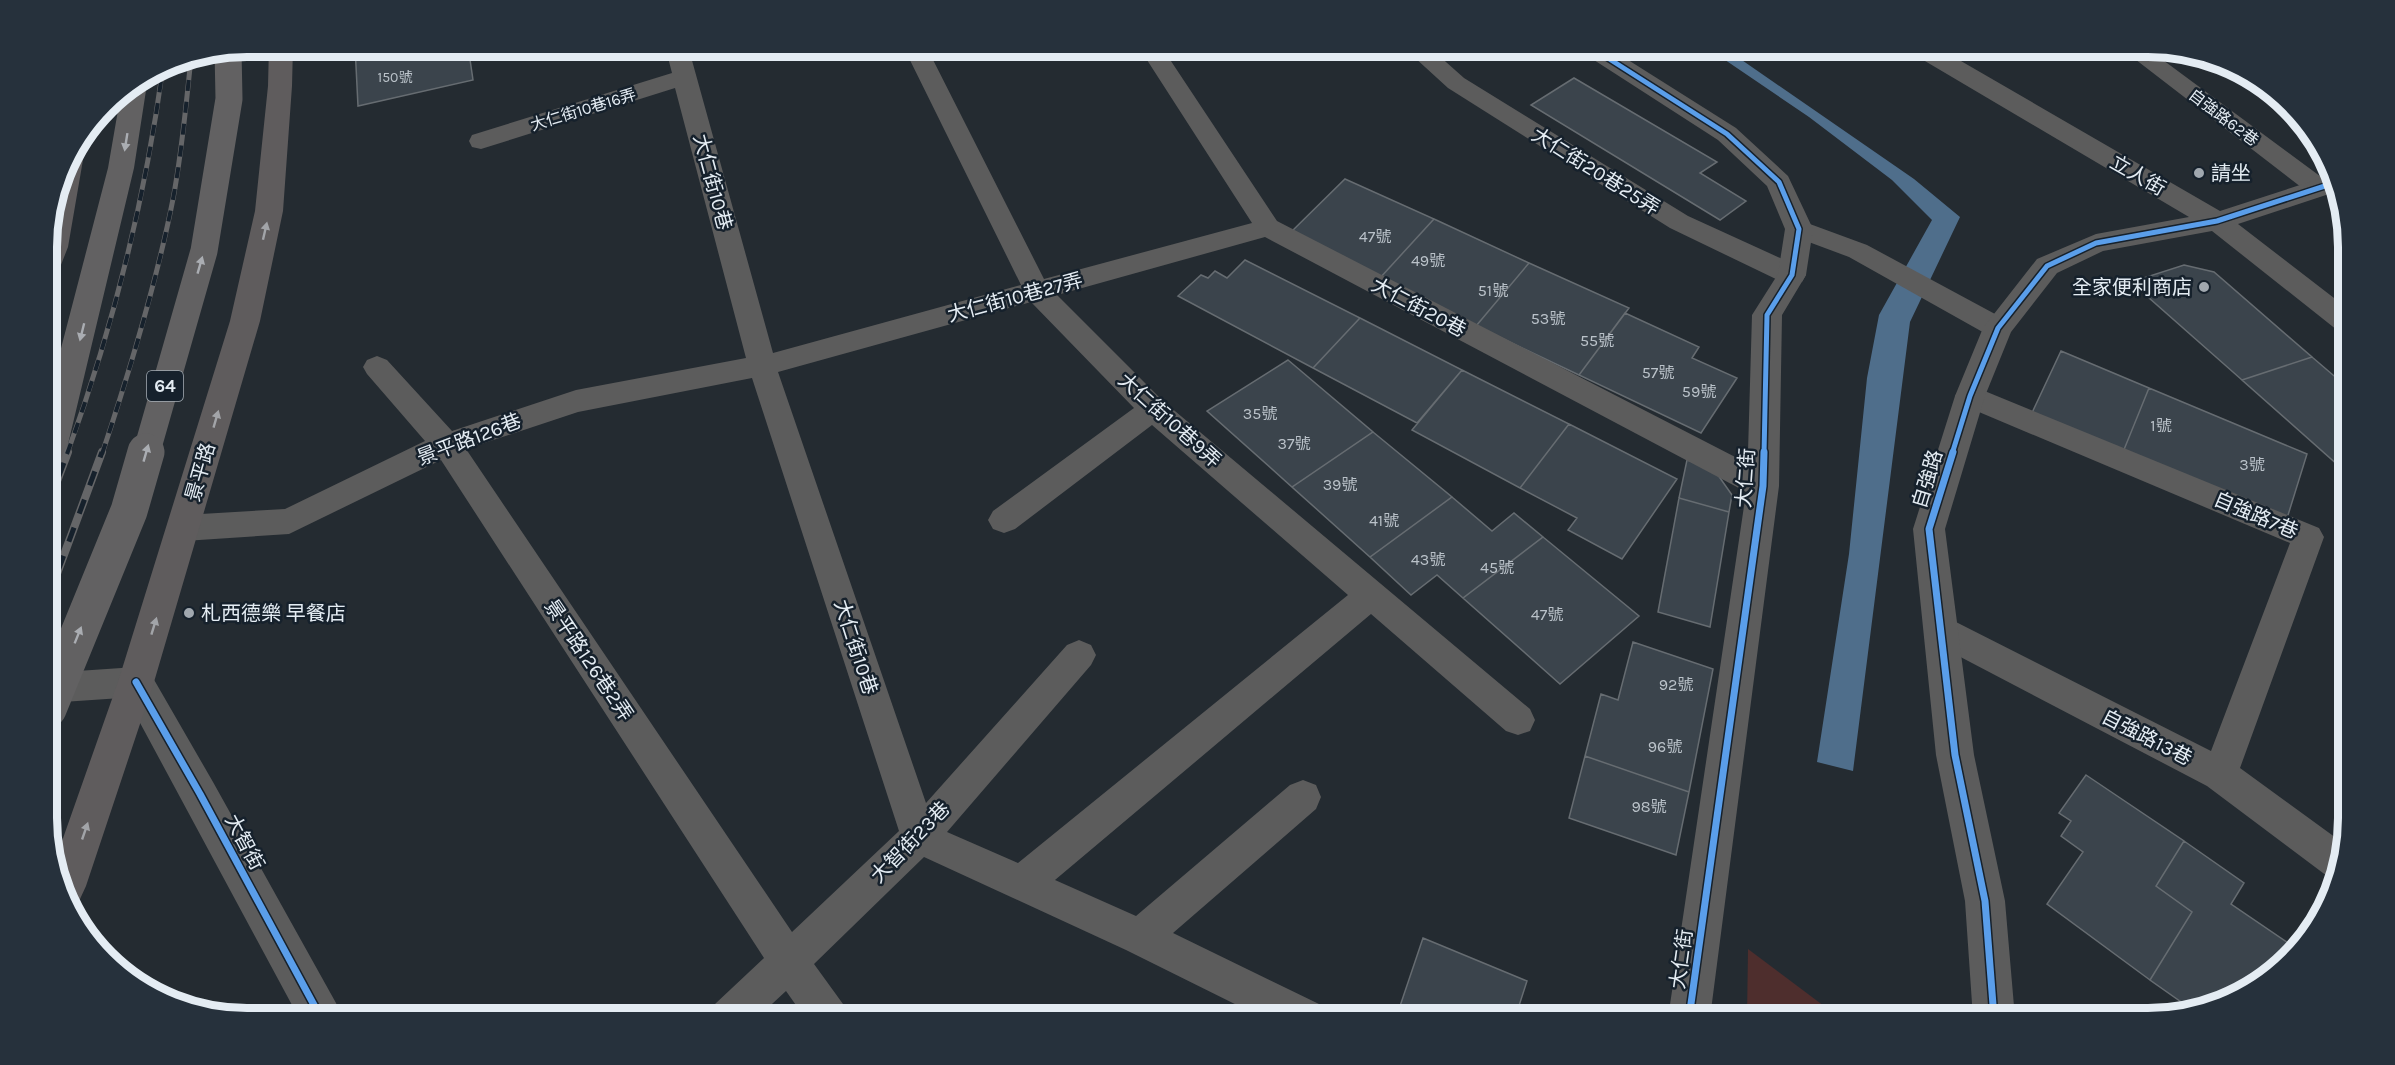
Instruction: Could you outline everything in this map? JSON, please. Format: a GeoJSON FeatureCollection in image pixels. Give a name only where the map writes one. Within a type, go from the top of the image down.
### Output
{"type":"FeatureCollection","features":[{"type":"Feature","properties":{"kind":"highway","name":"64"},"geometry":{"type":"LineString","coordinates":[[57,687],[129,511],[204,251],[229,99],[228,58]]}},
{"type":"Feature","properties":{"kind":"highway"},"geometry":{"type":"LineString","coordinates":[[57,425],[121,168],[133,96]]}},
{"type":"Feature","properties":{"kind":"main road","name":"景平路"},"geometry":{"type":"LineString","coordinates":[[68,881],[136,682],[245,321],[269,211],[281,57]]}},
{"type":"Feature","properties":{"kind":"street"},"geometry":{"type":"LineString","coordinates":[[1606,57],[1727,134],[1779,182],[1799,229]]}},
{"type":"Feature","properties":{"kind":"street","name":"立人街"},"geometry":{"type":"LineString","coordinates":[[1936,57],[2217,221],[2338,316]]}},
{"type":"Feature","properties":{"kind":"street","name":"自強路"},"geometry":{"type":"LineString","coordinates":[[1993,1008],[1985,901],[1955,755],[1929,529],[1970,396],[1998,328],[2047,266],[2096,243],[2217,221],[2325,186]]}},
{"type":"Feature","properties":{"kind":"street","name":"大仁街"},"geometry":{"type":"LineString","coordinates":[[1690,1008],[1763,486],[1767,315],[1792,275],[1799,229]]}},
{"type":"Feature","properties":{"kind":"street","name":"大智街"},"geometry":{"type":"LineString","coordinates":[[136,682],[200,794],[316,1008]]}},
{"type":"Feature","properties":{"kind":"lane","name":"大仁街10巷"},"geometry":{"type":"LineString","coordinates":[[679,57],[762,366],[919,837]]}},
{"type":"Feature","properties":{"kind":"lane","name":"大仁街10巷9弄"},"geometry":{"type":"LineString","coordinates":[[920,57],[1037,291],[1153,409],[1518,720]]}},
{"type":"Feature","properties":{"kind":"lane","name":"大仁街20巷"},"geometry":{"type":"LineString","coordinates":[[1156,57],[1268,227],[1763,486]]}},
{"type":"Feature","properties":{"kind":"lane","name":"大仁街20巷25弄"},"geometry":{"type":"LineString","coordinates":[[1426,57],[1456,83],[1679,222],[1792,275]]}},
{"type":"Feature","properties":{"kind":"lane","name":"自強路62巷"},"geometry":{"type":"LineString","coordinates":[[2144,57],[2325,186]]}},
{"type":"Feature","properties":{"kind":"lane","name":"大仁街10巷16弄"},"geometry":{"type":"LineString","coordinates":[[481,141],[685,78]]}},
{"type":"Feature","properties":{"kind":"lane","name":"大仁街10巷27弄"},"geometry":{"type":"LineString","coordinates":[[762,366],[1268,227]]}},
{"type":"Feature","properties":{"kind":"lane"},"geometry":{"type":"LineString","coordinates":[[1799,229],[1858,251],[1998,328]]}},
{"type":"Feature","properties":{"kind":"lane","name":"景平路126巷"},"geometry":{"type":"LineString","coordinates":[[184,528],[289,520],[446,444],[576,401],[762,366]]}},
{"type":"Feature","properties":{"kind":"lane","name":"景平路126巷2弄"},"geometry":{"type":"LineString","coordinates":[[377,367],[446,444],[789,962],[822,1008]]}},
{"type":"Feature","properties":{"kind":"lane","name":"自強路7巷"},"geometry":{"type":"LineString","coordinates":[[1970,396],[2308,537],[2220,774]]}},
{"type":"Feature","properties":{"kind":"lane"},"geometry":{"type":"LineString","coordinates":[[1004,520],[1153,409]]}},
{"type":"Feature","properties":{"kind":"lane"},"geometry":{"type":"LineString","coordinates":[[1022,884],[1372,594]]}},
{"type":"Feature","properties":{"kind":"lane","name":"自強路13巷"},"geometry":{"type":"LineString","coordinates":[[1942,631],[2220,774],[2333,857]]}},
{"type":"Feature","properties":{"kind":"lane","name":"大智街23巷"},"geometry":{"type":"LineString","coordinates":[[740,1008],[919,837],[1079,655]]}},
{"type":"Feature","properties":{"kind":"lane"},"geometry":{"type":"LineString","coordinates":[[57,687],[136,682]]}},
{"type":"Feature","properties":{"kind":"lane"},"geometry":{"type":"LineString","coordinates":[[1140,937],[1303,797]]}},
{"type":"Feature","properties":{"kind":"lane"},"geometry":{"type":"LineString","coordinates":[[919,837],[1140,937],[1285,1008]]}},
{"type":"Feature","properties":{"kind":"shaded area"},"geometry":{"type":"Polygon","coordinates":[[[1748,949],[1827,1008],[1747,1008],[1748,949]]]}},
{"type":"Feature","properties":{"kind":"water"},"geometry":{"type":"Polygon","coordinates":[[[1721,57],[1737,57],[1914,179],[1960,217],[1910,322],[1853,771],[1817,762],[1849,554],[1867,378],[1879,315],[1932,220],[1892,180],[1809,117],[1721,57]]]}},
{"type":"Feature","properties":{"kind":"building"},"geometry":{"type":"Polygon","coordinates":[[[356,57],[470,57],[473,80],[358,106],[356,57]]]}},
{"type":"Feature","properties":{"kind":"building"},"geometry":{"type":"Polygon","coordinates":[[[1574,78],[1717,162],[1700,173],[1746,201],[1720,220],[1531,105],[1574,78]]]}},
{"type":"Feature","properties":{"kind":"building"},"geometry":{"type":"Polygon","coordinates":[[[1345,179],[1434,219],[1379,279],[1288,235],[1345,179]]]}},
{"type":"Feature","properties":{"kind":"building"},"geometry":{"type":"Polygon","coordinates":[[[1434,219],[1529,263],[1476,326],[1379,279],[1434,219]]]}},
{"type":"Feature","properties":{"kind":"building"},"geometry":{"type":"Polygon","coordinates":[[[1245,260],[1360,318],[1313,368],[1178,296],[1201,275],[1208,278],[1215,271],[1227,278],[1245,260]]]}},
{"type":"Feature","properties":{"kind":"building"},"geometry":{"type":"Polygon","coordinates":[[[1529,263],[1629,308],[1579,375],[1476,326],[1529,263]]]}},
{"type":"Feature","properties":{"kind":"building"},"geometry":{"type":"Polygon","coordinates":[[[2184,265],[2214,272],[2312,357],[2242,380],[2131,282],[2184,265]]]}},
{"type":"Feature","properties":{"kind":"building"},"geometry":{"type":"Polygon","coordinates":[[[1625,313],[1699,347],[1692,358],[1737,378],[1701,433],[1579,375],[1625,313]]]}},
{"type":"Feature","properties":{"kind":"building"},"geometry":{"type":"Polygon","coordinates":[[[1360,318],[1462,370],[1417,423],[1313,368],[1360,318]]]}},
{"type":"Feature","properties":{"kind":"building"},"geometry":{"type":"Polygon","coordinates":[[[2061,351],[2149,388],[2121,457],[2030,417],[2061,351]]]}},
{"type":"Feature","properties":{"kind":"building"},"geometry":{"type":"Polygon","coordinates":[[[2312,357],[2338,379],[2338,465],[2242,380],[2312,357]]]}},
{"type":"Feature","properties":{"kind":"building"},"geometry":{"type":"Polygon","coordinates":[[[1288,360],[1373,432],[1292,487],[1207,411],[1288,360]]]}},
{"type":"Feature","properties":{"kind":"building"},"geometry":{"type":"Polygon","coordinates":[[[1462,370],[1569,424],[1520,488],[1412,430],[1462,370]]]}},
{"type":"Feature","properties":{"kind":"building"},"geometry":{"type":"Polygon","coordinates":[[[2149,388],[2307,454],[2284,528],[2121,457],[2149,388]]]}},
{"type":"Feature","properties":{"kind":"building"},"geometry":{"type":"Polygon","coordinates":[[[1569,424],[1677,479],[1622,559],[1568,530],[1577,518],[1520,488],[1569,424]]]}},
{"type":"Feature","properties":{"kind":"building"},"geometry":{"type":"Polygon","coordinates":[[[1373,432],[1452,497],[1370,557],[1292,487],[1373,432]]]}},
{"type":"Feature","properties":{"kind":"building"},"geometry":{"type":"Polygon","coordinates":[[[1687,460],[1713,468],[1732,495],[1729,512],[1679,498],[1687,460]]]}},
{"type":"Feature","properties":{"kind":"building"},"geometry":{"type":"Polygon","coordinates":[[[1452,497],[1492,531],[1514,513],[1543,537],[1463,598],[1437,575],[1411,595],[1370,557],[1452,497]]]}},
{"type":"Feature","properties":{"kind":"building"},"geometry":{"type":"Polygon","coordinates":[[[1679,498],[1729,512],[1710,627],[1658,612],[1679,498]]]}},
{"type":"Feature","properties":{"kind":"building"},"geometry":{"type":"Polygon","coordinates":[[[1543,537],[1639,616],[1560,684],[1463,598],[1543,537]]]}},
{"type":"Feature","properties":{"kind":"building"},"geometry":{"type":"Polygon","coordinates":[[[1633,642],[1713,669],[1689,792],[1585,756],[1601,694],[1618,700],[1633,642]]]}},
{"type":"Feature","properties":{"kind":"building"},"geometry":{"type":"Polygon","coordinates":[[[1585,756],[1689,792],[1676,855],[1569,818],[1585,756]]]}},
{"type":"Feature","properties":{"kind":"building"},"geometry":{"type":"Polygon","coordinates":[[[2086,775],[2184,841],[2156,886],[2192,912],[2150,980],[2047,904],[2083,852],[2061,836],[2071,821],[2059,813],[2086,775]]]}},
{"type":"Feature","properties":{"kind":"building"},"geometry":{"type":"Polygon","coordinates":[[[2184,841],[2244,883],[2231,904],[2290,944],[2264,969],[2243,983],[2209,998],[2184,1004],[2150,980],[2192,912],[2156,886],[2184,841]]]}},
{"type":"Feature","properties":{"kind":"building"},"geometry":{"type":"Polygon","coordinates":[[[1423,938],[1527,981],[1518,1008],[1399,1008],[1423,938]]]}},
{"type":"Feature","properties":{"kind":"railway"},"geometry":{"type":"LineString","coordinates":[[102,454],[123,391],[159,263],[179,164],[190,66]]}},
{"type":"Feature","properties":{"kind":"railway"},"geometry":{"type":"LineString","coordinates":[[67,454],[99,359],[126,263],[147,166],[161,78]]}},
{"type":"Feature","properties":{"kind":"railway"},"geometry":{"type":"LineString","coordinates":[[57,481],[68,452]]}},
{"type":"Feature","properties":{"kind":"railway"},"geometry":{"type":"LineString","coordinates":[[57,574],[102,452]]}},
{"type":"Feature","properties":{"kind":"cycle path"},"geometry":{"type":"LineString","coordinates":[[1606,57],[1727,134],[1779,182],[1799,229],[1792,275],[1767,315],[1763,486],[1690,1008]]}},
{"type":"Feature","properties":{"kind":"cycle path"},"geometry":{"type":"LineString","coordinates":[[1993,1008],[1985,901],[1955,755],[1929,529],[1970,396],[1998,328],[2047,266],[2096,243],[2217,221],[2328,185]]}},
{"type":"Feature","properties":{"kind":"cycle path"},"geometry":{"type":"LineString","coordinates":[[136,682],[200,794],[316,1008]]}},
{"type":"Feature","properties":{"kind":"place","name":"請坐"},"geometry":{"type":"Point","coordinates":[2199,173]}},
{"type":"Feature","properties":{"kind":"place","name":"全家便利商店"},"geometry":{"type":"Point","coordinates":[2204,287]}},
{"type":"Feature","properties":{"kind":"place","name":"札西德樂 早餐店"},"geometry":{"type":"Point","coordinates":[189,613]}}]}
